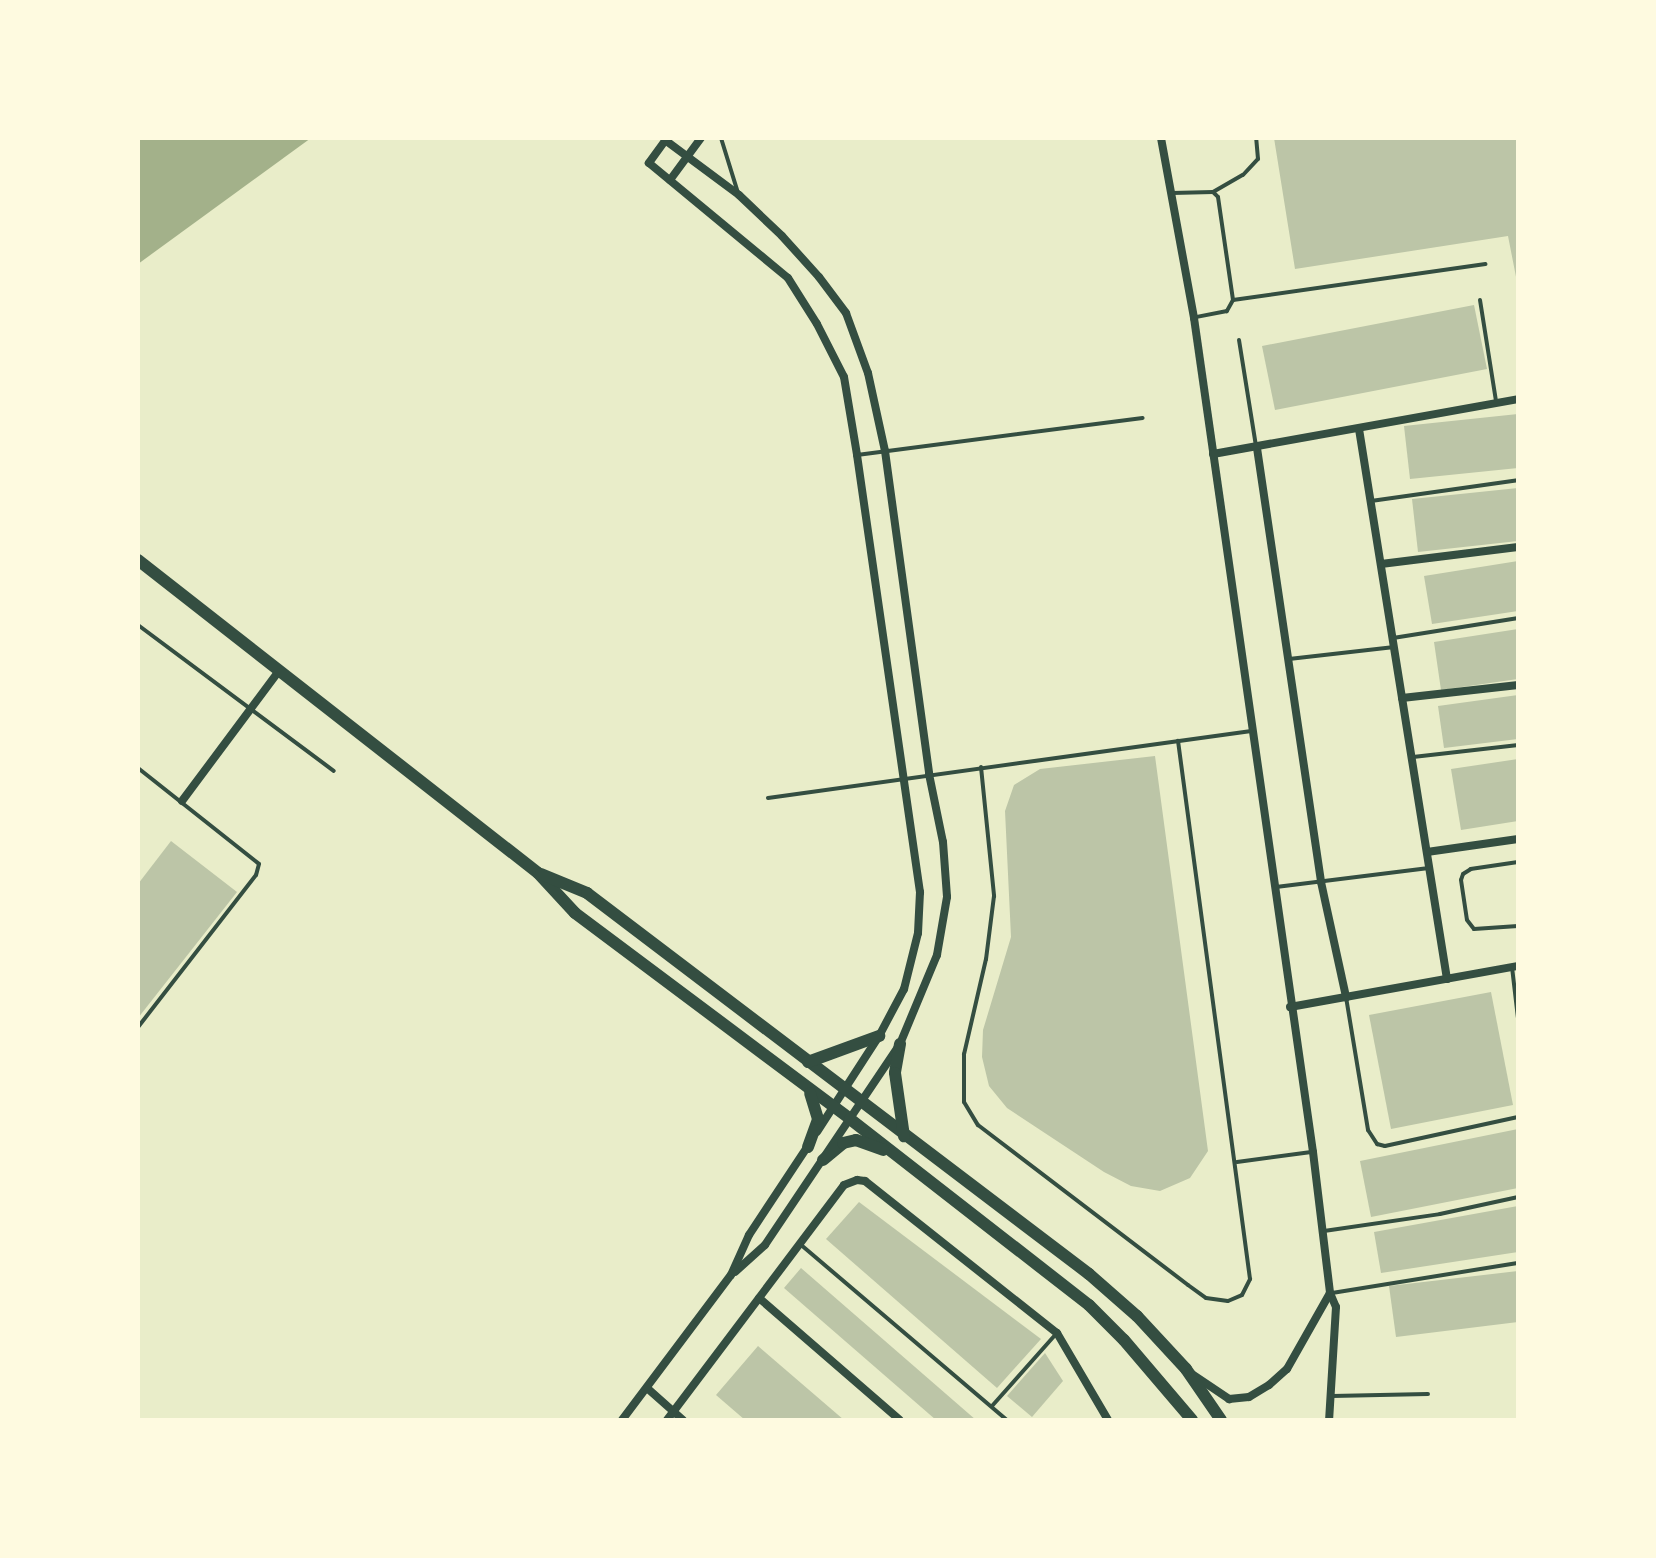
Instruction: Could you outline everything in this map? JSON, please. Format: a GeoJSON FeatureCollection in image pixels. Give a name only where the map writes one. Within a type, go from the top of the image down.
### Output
{"type":"FeatureCollection","features":[{"type":"Feature","properties":{"kind":"main road"},"geometry":{"type":"LineString","coordinates":[[138,560],[538,873],[575,913],[850,1119],[1089,1305],[1124,1340],[1192,1420]]}},
{"type":"Feature","properties":{"kind":"main road"},"geometry":{"type":"LineString","coordinates":[[538,873],[587,893],[1089,1274],[1137,1316],[1186,1369],[1221,1420]]}},
{"type":"Feature","properties":{"kind":"main road"},"geometry":{"type":"LineString","coordinates":[[808,1062],[879,1036]]}},
{"type":"Feature","properties":{"kind":"main road"},"geometry":{"type":"LineString","coordinates":[[900,1044],[895,1073],[904,1136]]}},
{"type":"Feature","properties":{"kind":"main road"},"geometry":{"type":"LineString","coordinates":[[806,1087],[816,1104],[818,1119],[808,1147]]}},
{"type":"Feature","properties":{"kind":"main road"},"geometry":{"type":"LineString","coordinates":[[823,1160],[843,1143],[856,1140],[894,1153]]}},
{"type":"Feature","properties":{"kind":"street"},"geometry":{"type":"LineString","coordinates":[[670,180],[701,138]]}},
{"type":"Feature","properties":{"kind":"street"},"geometry":{"type":"LineString","coordinates":[[1161,138],[1194,318],[1313,1152],[1330,1293],[1336,1307],[1329,1420]]}},
{"type":"Feature","properties":{"kind":"street"},"geometry":{"type":"LineString","coordinates":[[622,1420],[731,1275],[765,1245],[900,1044],[937,955],[947,897],[943,842],[929,774],[885,451],[868,373],[846,313],[819,277],[739,195],[666,139],[649,163],[788,278],[844,377],[920,892],[918,933],[904,989],[879,1036],[749,1235],[731,1275]]}},
{"type":"Feature","properties":{"kind":"street"},"geometry":{"type":"LineString","coordinates":[[1213,454],[1518,399]]}},
{"type":"Feature","properties":{"kind":"street"},"geometry":{"type":"LineString","coordinates":[[1359,429],[1447,979]]}},
{"type":"Feature","properties":{"kind":"street"},"geometry":{"type":"LineString","coordinates":[[1257,448],[1321,882],[1346,997]]}},
{"type":"Feature","properties":{"kind":"street"},"geometry":{"type":"LineString","coordinates":[[1381,564],[1518,547]]}},
{"type":"Feature","properties":{"kind":"street"},"geometry":{"type":"LineString","coordinates":[[182,801],[278,672]]}},
{"type":"Feature","properties":{"kind":"street"},"geometry":{"type":"LineString","coordinates":[[1402,698],[1518,685]]}},
{"type":"Feature","properties":{"kind":"street"},"geometry":{"type":"LineString","coordinates":[[1427,852],[1518,839]]}},
{"type":"Feature","properties":{"kind":"street"},"geometry":{"type":"LineString","coordinates":[[1290,1007],[1515,967]]}},
{"type":"Feature","properties":{"kind":"street"},"geometry":{"type":"LineString","coordinates":[[667,1420],[844,1185],[865,1181],[1057,1333],[1108,1420]]}},
{"type":"Feature","properties":{"kind":"street"},"geometry":{"type":"LineString","coordinates":[[1186,1369],[1229,1399],[1249,1397],[1287,1369],[1330,1293]]}},
{"type":"Feature","properties":{"kind":"street"},"geometry":{"type":"LineString","coordinates":[[759,1298],[900,1420]]}},
{"type":"Feature","properties":{"kind":"street"},"geometry":{"type":"LineString","coordinates":[[647,1388],[683,1420]]}},
{"type":"Feature","properties":{"kind":"lane"},"geometry":{"type":"LineString","coordinates":[[721,138],[739,195]]}},
{"type":"Feature","properties":{"kind":"lane"},"geometry":{"type":"LineString","coordinates":[[1172,193],[1213,192],[1243,175],[1258,159],[1256,138]]}},
{"type":"Feature","properties":{"kind":"lane"},"geometry":{"type":"LineString","coordinates":[[1194,318],[1227,311],[1233,300],[1218,197],[1213,192]]}},
{"type":"Feature","properties":{"kind":"lane"},"geometry":{"type":"LineString","coordinates":[[1233,300],[1485,264]]}},
{"type":"Feature","properties":{"kind":"lane"},"geometry":{"type":"LineString","coordinates":[[1480,300],[1496,404]]}},
{"type":"Feature","properties":{"kind":"lane"},"geometry":{"type":"LineString","coordinates":[[1239,340],[1257,448]]}},
{"type":"Feature","properties":{"kind":"lane"},"geometry":{"type":"LineString","coordinates":[[857,455],[1143,418]]}},
{"type":"Feature","properties":{"kind":"lane"},"geometry":{"type":"LineString","coordinates":[[1371,501],[1518,480]]}},
{"type":"Feature","properties":{"kind":"lane"},"geometry":{"type":"LineString","coordinates":[[1288,659],[1518,618]]}},
{"type":"Feature","properties":{"kind":"lane"},"geometry":{"type":"LineString","coordinates":[[138,625],[334,771]]}},
{"type":"Feature","properties":{"kind":"lane"},"geometry":{"type":"LineString","coordinates":[[768,798],[1251,731]]}},
{"type":"Feature","properties":{"kind":"lane"},"geometry":{"type":"LineString","coordinates":[[981,767],[994,896],[986,959],[964,1054],[964,1102],[978,1125],[1188,1285],[1206,1298],[1228,1301],[1242,1295],[1250,1279],[1237,1162],[1178,741]]}},
{"type":"Feature","properties":{"kind":"lane"},"geometry":{"type":"LineString","coordinates":[[1412,757],[1518,745]]}},
{"type":"Feature","properties":{"kind":"lane"},"geometry":{"type":"LineString","coordinates":[[138,768],[259,864],[256,875],[138,1027]]}},
{"type":"Feature","properties":{"kind":"lane"},"geometry":{"type":"LineString","coordinates":[[1518,862],[1471,869],[1463,874],[1461,880],[1467,920],[1474,929],[1518,926]]}},
{"type":"Feature","properties":{"kind":"lane"},"geometry":{"type":"LineString","coordinates":[[1273,888],[1429,868]]}},
{"type":"Feature","properties":{"kind":"lane"},"geometry":{"type":"LineString","coordinates":[[1515,967],[1518,1018]]}},
{"type":"Feature","properties":{"kind":"lane"},"geometry":{"type":"LineString","coordinates":[[1346,997],[1368,1130],[1377,1144],[1385,1146],[1518,1117]]}},
{"type":"Feature","properties":{"kind":"lane"},"geometry":{"type":"LineString","coordinates":[[1237,1162],[1313,1152]]}},
{"type":"Feature","properties":{"kind":"lane"},"geometry":{"type":"LineString","coordinates":[[1324,1231],[1440,1214],[1518,1197]]}},
{"type":"Feature","properties":{"kind":"lane"},"geometry":{"type":"LineString","coordinates":[[800,1244],[1007,1420]]}},
{"type":"Feature","properties":{"kind":"lane"},"geometry":{"type":"LineString","coordinates":[[1330,1293],[1518,1263]]}},
{"type":"Feature","properties":{"kind":"lane"},"geometry":{"type":"LineString","coordinates":[[991,1406],[1057,1333]]}},
{"type":"Feature","properties":{"kind":"lane"},"geometry":{"type":"LineString","coordinates":[[1330,1396],[1428,1394]]}},
{"type":"Feature","properties":{"kind":"shaded area"},"geometry":{"type":"Polygon","coordinates":[[[138,138],[311,138],[138,264],[138,138]]]}},
{"type":"Feature","properties":{"kind":"building"},"geometry":{"type":"Polygon","coordinates":[[[1274,138],[1518,138],[1518,287],[1508,236],[1295,269],[1274,138]]]}},
{"type":"Feature","properties":{"kind":"building"},"geometry":{"type":"Polygon","coordinates":[[[1474,305],[1487,369],[1275,410],[1262,346],[1474,305]]]}},
{"type":"Feature","properties":{"kind":"building"},"geometry":{"type":"Polygon","coordinates":[[[1518,414],[1518,468],[1410,479],[1404,426],[1518,414]]]}},
{"type":"Feature","properties":{"kind":"building"},"geometry":{"type":"Polygon","coordinates":[[[1518,488],[1518,541],[1418,552],[1412,499],[1518,488]]]}},
{"type":"Feature","properties":{"kind":"building"},"geometry":{"type":"Polygon","coordinates":[[[1518,561],[1518,611],[1432,624],[1424,576],[1518,561]]]}},
{"type":"Feature","properties":{"kind":"building"},"geometry":{"type":"Polygon","coordinates":[[[1518,629],[1518,679],[1441,690],[1434,642],[1518,629]]]}},
{"type":"Feature","properties":{"kind":"building"},"geometry":{"type":"Polygon","coordinates":[[[1518,695],[1518,739],[1444,748],[1438,706],[1518,695]]]}},
{"type":"Feature","properties":{"kind":"building"},"geometry":{"type":"Polygon","coordinates":[[[1155,756],[1208,1151],[1190,1178],[1160,1191],[1131,1186],[1104,1172],[1007,1108],[989,1086],[982,1057],[983,1030],[1011,937],[1005,811],[1014,785],[1040,769],[1155,756]]]}},
{"type":"Feature","properties":{"kind":"building"},"geometry":{"type":"Polygon","coordinates":[[[1518,759],[1518,821],[1461,830],[1451,769],[1518,759]]]}},
{"type":"Feature","properties":{"kind":"building"},"geometry":{"type":"Polygon","coordinates":[[[171,841],[237,892],[138,1018],[138,884],[171,841]]]}},
{"type":"Feature","properties":{"kind":"building"},"geometry":{"type":"Polygon","coordinates":[[[1491,992],[1513,1105],[1391,1129],[1369,1015],[1491,992]]]}},
{"type":"Feature","properties":{"kind":"building"},"geometry":{"type":"Polygon","coordinates":[[[1518,1129],[1518,1188],[1371,1217],[1360,1161],[1518,1129]]]}},
{"type":"Feature","properties":{"kind":"building"},"geometry":{"type":"Polygon","coordinates":[[[859,1202],[1041,1339],[997,1388],[826,1239],[859,1202]]]}},
{"type":"Feature","properties":{"kind":"building"},"geometry":{"type":"Polygon","coordinates":[[[1518,1206],[1518,1252],[1381,1273],[1374,1232],[1518,1206]]]}},
{"type":"Feature","properties":{"kind":"building"},"geometry":{"type":"Polygon","coordinates":[[[801,1268],[976,1420],[936,1420],[784,1288],[801,1268]]]}},
{"type":"Feature","properties":{"kind":"building"},"geometry":{"type":"Polygon","coordinates":[[[1518,1271],[1518,1322],[1396,1337],[1389,1286],[1518,1271]]]}},
{"type":"Feature","properties":{"kind":"building"},"geometry":{"type":"Polygon","coordinates":[[[758,1346],[844,1420],[745,1420],[716,1395],[758,1346]]]}},
{"type":"Feature","properties":{"kind":"building"},"geometry":{"type":"Polygon","coordinates":[[[1045,1353],[1063,1381],[1032,1417],[1007,1396],[1045,1353]]]}}]}
